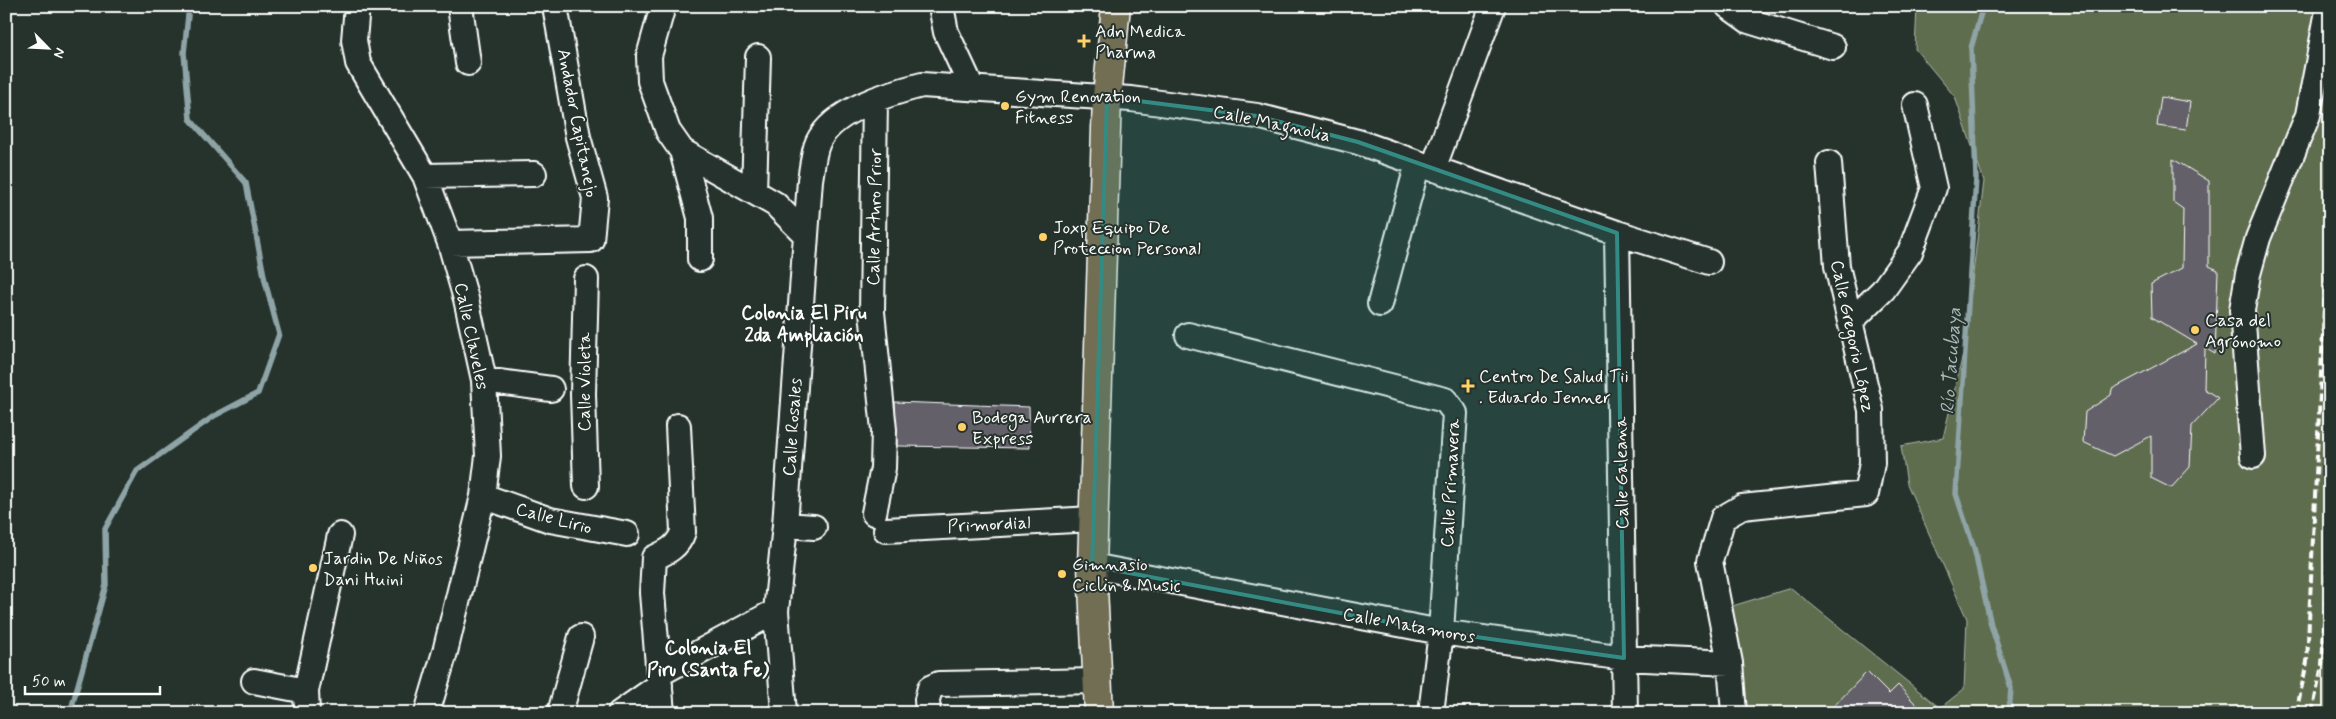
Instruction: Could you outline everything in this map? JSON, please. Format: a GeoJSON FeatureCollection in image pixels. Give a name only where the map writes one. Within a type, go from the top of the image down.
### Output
{"type":"FeatureCollection","features":[{"type":"Feature","properties":{"kind":"main road"},"geometry":{"type":"LineString","coordinates":[[1099,713],[1092,566],[1093,518],[1106,97],[1116,6]]}},
{"type":"Feature","properties":{"kind":"street","name":"Calle Claveles"},"geometry":{"type":"LineString","coordinates":[[357,6],[354,40],[358,63],[425,176],[450,243],[466,299],[484,380],[488,456],[483,496],[450,635],[427,713]]}},
{"type":"Feature","properties":{"kind":"street"},"geometry":{"type":"LineString","coordinates":[[460,6],[468,63]]}},
{"type":"Feature","properties":{"kind":"street","name":"Andador Capitanejo"},"geometry":{"type":"LineString","coordinates":[[450,243],[591,240],[595,198],[578,137],[555,6]]}},
{"type":"Feature","properties":{"kind":"street"},"geometry":{"type":"LineString","coordinates":[[663,6],[649,56],[650,81],[668,131],[682,151],[700,218],[700,259]]}},
{"type":"Feature","properties":{"kind":"street"},"geometry":{"type":"LineString","coordinates":[[941,6],[946,32],[972,88]]}},
{"type":"Feature","properties":{"kind":"street"},"geometry":{"type":"LineString","coordinates":[[1380,304],[1425,166],[1494,6]]}},
{"type":"Feature","properties":{"kind":"street"},"geometry":{"type":"LineString","coordinates":[[1728,6],[1749,21],[1833,47]]}},
{"type":"Feature","properties":{"kind":"street"},"geometry":{"type":"LineString","coordinates":[[2253,456],[2242,310],[2248,274],[2258,238],[2308,115],[2329,6]]}},
{"type":"Feature","properties":{"kind":"street"},"geometry":{"type":"LineString","coordinates":[[754,192],[758,57]]}},
{"type":"Feature","properties":{"kind":"street","name":"Calle Magnolia"},"geometry":{"type":"LineString","coordinates":[[818,142],[832,124],[850,112],[895,92],[922,86],[1106,97],[1256,116],[1358,142],[1617,233],[1709,262]]}},
{"type":"Feature","properties":{"kind":"street","name":"Calle Arturo Prior"},"geometry":{"type":"LineString","coordinates":[[876,100],[872,312],[884,430],[880,521]]}},
{"type":"Feature","properties":{"kind":"street"},"geometry":{"type":"LineString","coordinates":[[1850,322],[1883,290],[1910,252],[1934,188],[1915,105]]}},
{"type":"Feature","properties":{"kind":"street","name":"Calle Rosales"},"geometry":{"type":"LineString","coordinates":[[784,713],[776,611],[785,525],[810,180],[818,142]]}},
{"type":"Feature","properties":{"kind":"street"},"geometry":{"type":"LineString","coordinates":[[682,151],[775,204],[806,234]]}},
{"type":"Feature","properties":{"kind":"street","name":"Calle Gregorio López"},"geometry":{"type":"LineString","coordinates":[[1734,713],[1730,663],[1710,561],[1723,518],[1742,507],[1866,494],[1872,463],[1871,410],[1837,266],[1829,163]]}},
{"type":"Feature","properties":{"kind":"street"},"geometry":{"type":"LineString","coordinates":[[425,176],[534,174]]}},
{"type":"Feature","properties":{"kind":"street","name":"Calle Galeana"},"geometry":{"type":"LineString","coordinates":[[1617,233],[1625,713]]}},
{"type":"Feature","properties":{"kind":"street","name":"Calle Violeta"},"geometry":{"type":"LineString","coordinates":[[586,279],[583,394],[586,486]]}},
{"type":"Feature","properties":{"kind":"street","name":"Calle Primavera"},"geometry":{"type":"LineString","coordinates":[[1188,335],[1445,400],[1455,413],[1441,632],[1431,713]]}},
{"type":"Feature","properties":{"kind":"street"},"geometry":{"type":"LineString","coordinates":[[484,380],[551,389]]}},
{"type":"Feature","properties":{"kind":"street"},"geometry":{"type":"LineString","coordinates":[[662,713],[652,593],[654,558],[670,551],[681,539],[683,532],[678,426]]}},
{"type":"Feature","properties":{"kind":"street","name":"Calle Lirio"},"geometry":{"type":"LineString","coordinates":[[483,496],[550,520],[627,534]]}},
{"type":"Feature","properties":{"kind":"street","name":"Primordial"},"geometry":{"type":"LineString","coordinates":[[880,521],[1093,518]]}},
{"type":"Feature","properties":{"kind":"street"},"geometry":{"type":"LineString","coordinates":[[785,525],[814,526]]}},
{"type":"Feature","properties":{"kind":"street"},"geometry":{"type":"LineString","coordinates":[[254,681],[307,702],[340,535]]}},
{"type":"Feature","properties":{"kind":"street","name":"Calle Matamoros"},"geometry":{"type":"LineString","coordinates":[[1092,566],[1441,632],[1624,658],[1730,663]]}},
{"type":"Feature","properties":{"kind":"street"},"geometry":{"type":"LineString","coordinates":[[620,713],[659,679],[776,611]]}},
{"type":"Feature","properties":{"kind":"street"},"geometry":{"type":"LineString","coordinates":[[560,713],[581,637]]}},
{"type":"Feature","properties":{"kind":"street"},"geometry":{"type":"LineString","coordinates":[[928,713],[927,700],[930,688],[939,684],[1097,681]]}},
{"type":"Feature","properties":{"kind":"highlighted area"},"geometry":{"type":"Polygon","coordinates":[[[1107,97],[1257,116],[1358,142],[1617,233],[1624,658],[1441,632],[1092,566],[1107,97]]]}},
{"type":"Feature","properties":{"kind":"green space"},"geometry":{"type":"Polygon","coordinates":[[[1917,6],[2330,6],[2330,713],[1745,713],[1726,608],[1791,588],[1940,708],[1964,689],[1967,619],[1907,484],[1901,446],[1943,438],[1964,350],[1984,181],[1955,97],[1915,49],[1917,6]]]}},
{"type":"Feature","properties":{"kind":"building"},"geometry":{"type":"Polygon","coordinates":[[[2161,97],[2190,102],[2186,130],[2157,126],[2161,97]]]}},
{"type":"Feature","properties":{"kind":"building","name":"Casa del Agrónomo"},"geometry":{"type":"Polygon","coordinates":[[[2173,159],[2209,181],[2209,266],[2218,270],[2215,354],[2205,348],[2204,389],[2218,398],[2192,426],[2190,467],[2171,488],[2151,478],[2151,436],[2113,456],[2083,442],[2085,412],[2111,395],[2112,389],[2197,344],[2152,317],[2151,284],[2182,268],[2183,209],[2173,202],[2173,159]]]}},
{"type":"Feature","properties":{"kind":"building","name":"Bodega Aurrera Express"},"geometry":{"type":"Polygon","coordinates":[[[895,402],[1029,407],[1030,448],[897,446],[895,402]]]}},
{"type":"Feature","properties":{"kind":"building"},"geometry":{"type":"Polygon","coordinates":[[[1867,672],[1889,694],[1898,685],[1924,713],[1827,713],[1867,672]]]}},
{"type":"Feature","properties":{"kind":"waterway"},"geometry":{"type":"LineString","coordinates":[[70,713],[106,585],[105,529],[137,471],[214,416],[258,393],[279,334],[265,281],[246,183],[190,119],[184,53],[189,6]]}},
{"type":"Feature","properties":{"kind":"waterway","name":"Río Tacubaya"},"geometry":{"type":"LineString","coordinates":[[1983,6],[1971,48],[1976,178],[1956,494],[1974,548],[1991,625],[2011,688],[2009,713]]}},
{"type":"Feature","properties":{"kind":"railway"},"geometry":{"type":"LineString","coordinates":[[2296,713],[2307,662],[2330,187]]}},
{"type":"Feature","properties":{"kind":"railway"},"geometry":{"type":"LineString","coordinates":[[2312,713],[2322,665],[2330,515]]}},
{"type":"Feature","properties":{"kind":"place","name":"Adn Medica Pharma"},"geometry":{"type":"Point","coordinates":[1084,41]}},
{"type":"Feature","properties":{"kind":"place","name":"Gym Renovation Fitness"},"geometry":{"type":"Point","coordinates":[1005,106]}},
{"type":"Feature","properties":{"kind":"place","name":"Joxp Equipo De Proteccion Personal"},"geometry":{"type":"Point","coordinates":[1043,237]}},
{"type":"Feature","properties":{"kind":"place","name":"Casa del Agrónomo"},"geometry":{"type":"Point","coordinates":[2195,330]}},
{"type":"Feature","properties":{"kind":"place","name":"Centro De Salud Tii . Eduardo Jenner"},"geometry":{"type":"Point","coordinates":[1468,386]}},
{"type":"Feature","properties":{"kind":"place","name":"Bodega Aurrera Express"},"geometry":{"type":"Point","coordinates":[962,427]}},
{"type":"Feature","properties":{"kind":"place","name":"Jardin De Niños Dani Huini"},"geometry":{"type":"Point","coordinates":[313,568]}},
{"type":"Feature","properties":{"kind":"place","name":"Gimnasio Ciclin & Music"},"geometry":{"type":"Point","coordinates":[1062,574]}},
{"type":"Feature","properties":{"kind":"district","name":"Colonia El Piru 2da Ampliación"},"geometry":{"type":"Point","coordinates":[804,323]}},
{"type":"Feature","properties":{"kind":"district","name":"Colonia El Piru (Santa Fe)"},"geometry":{"type":"Point","coordinates":[708,658]}}]}
